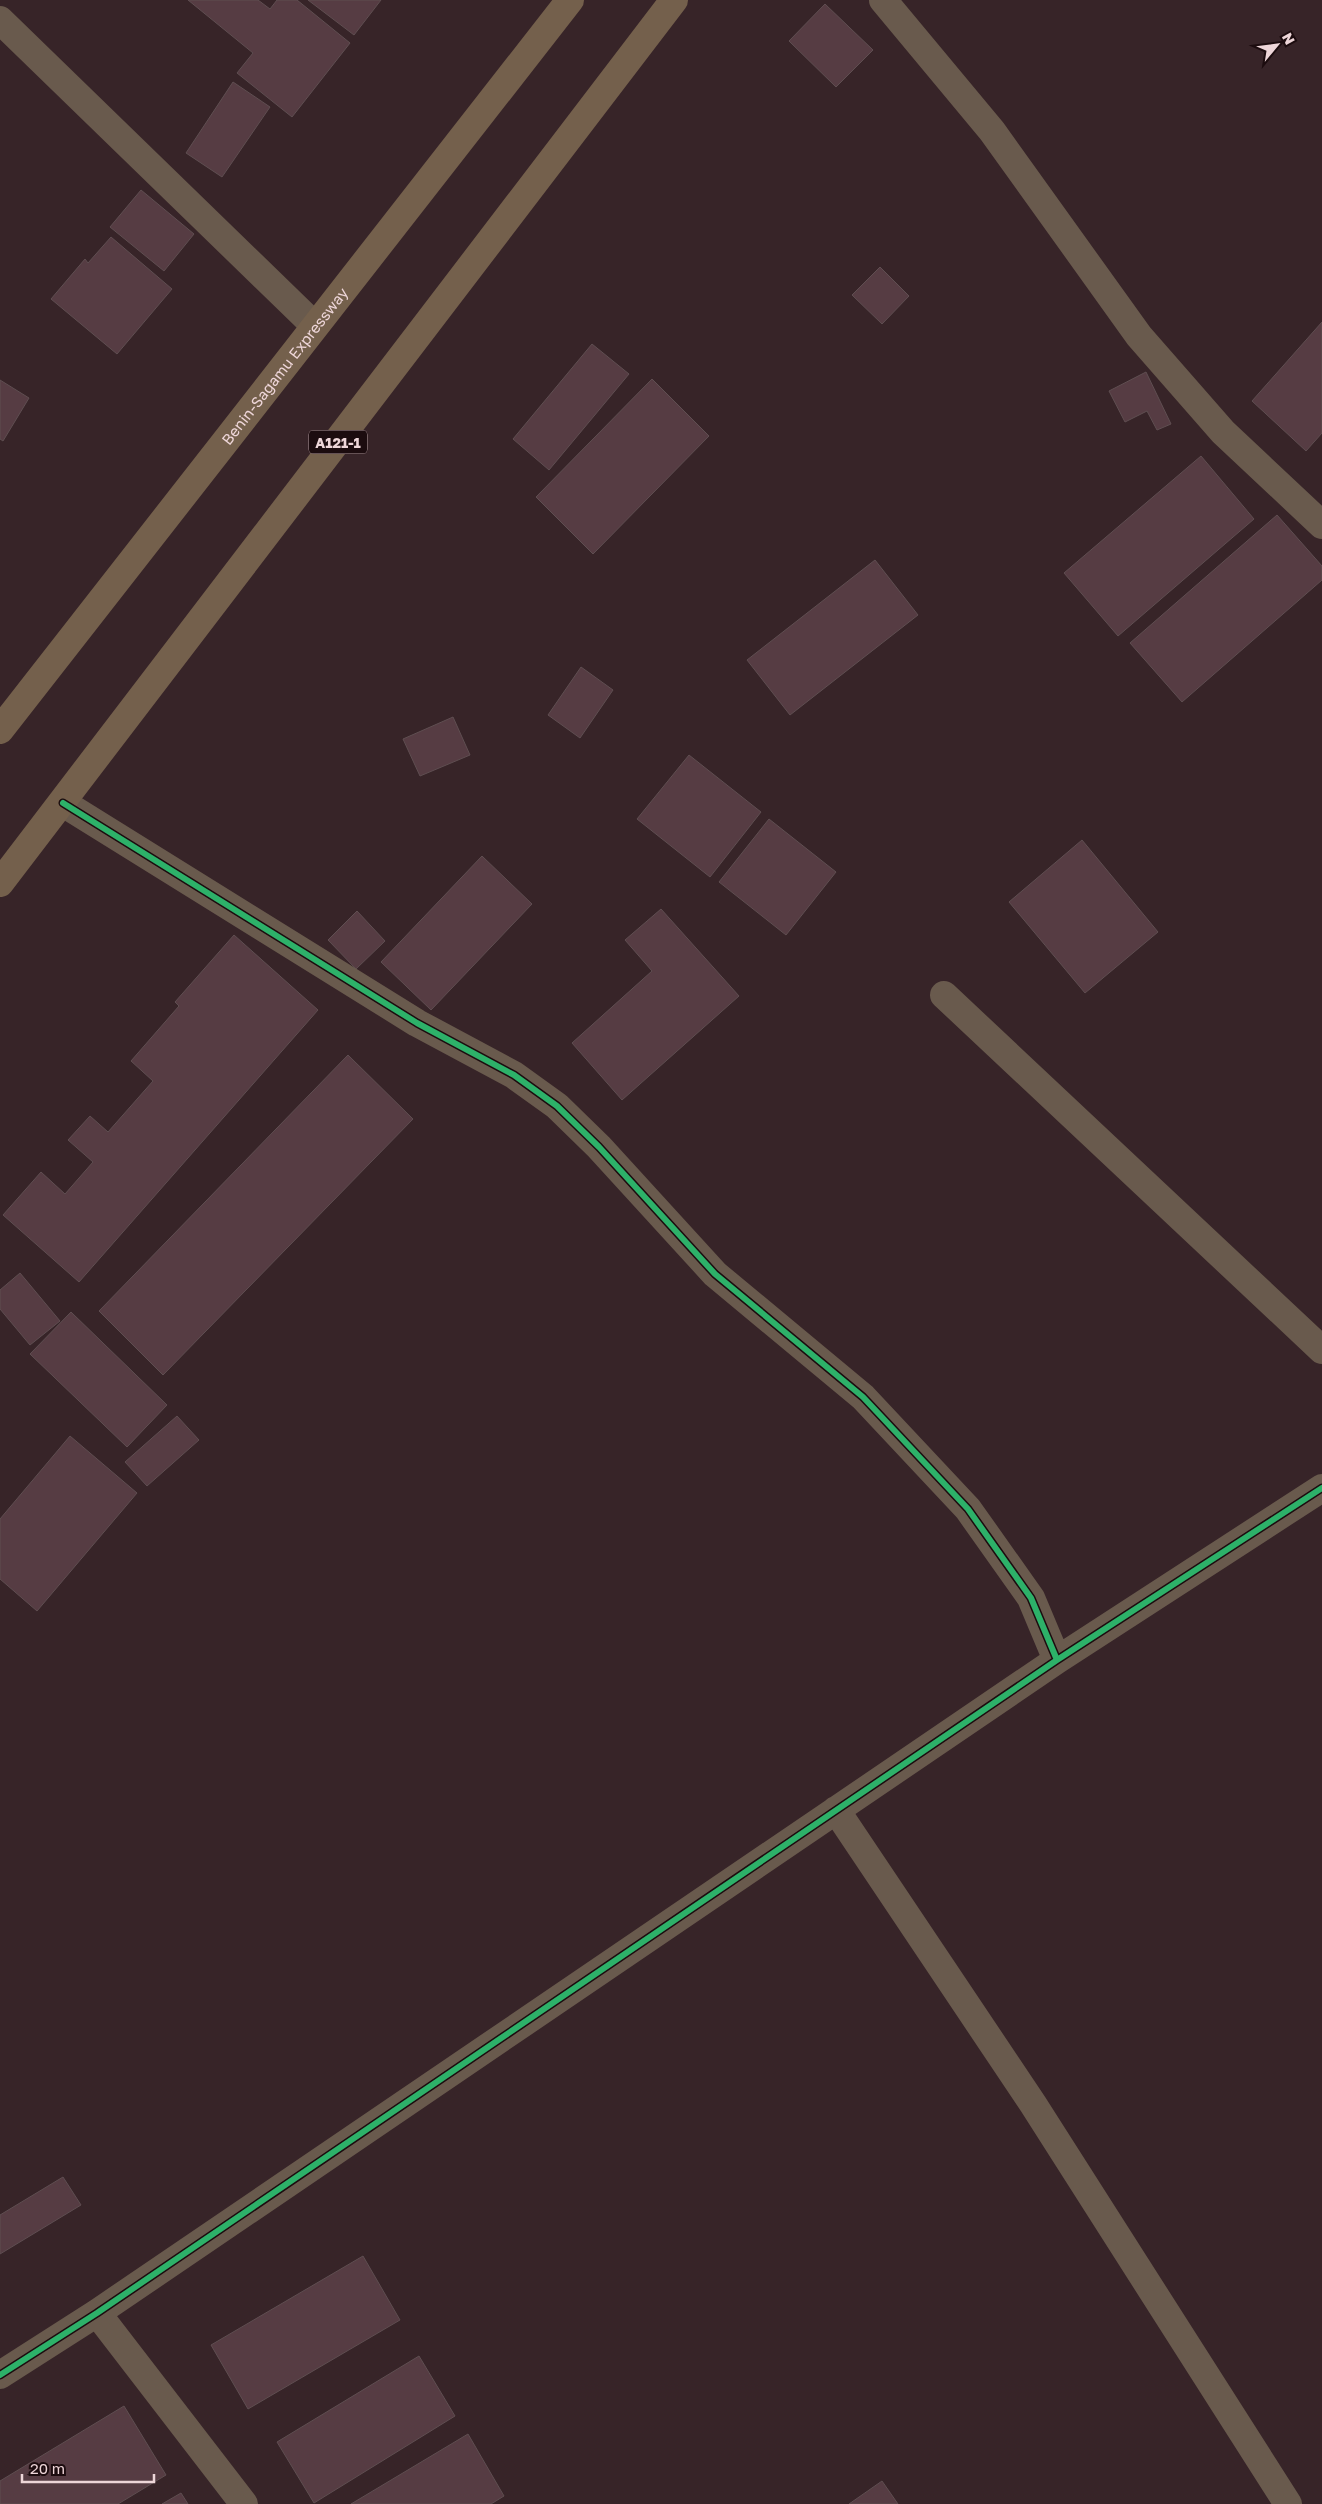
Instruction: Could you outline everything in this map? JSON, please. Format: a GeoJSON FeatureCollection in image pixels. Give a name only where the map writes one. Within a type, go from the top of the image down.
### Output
{"type":"FeatureCollection","features":[{"type":"Feature","properties":{"kind":"highway","name":"Benin-Sagamu Expressway"},"geometry":{"type":"LineString","coordinates":[[0,730],[314,325],[570,0]]}},
{"type":"Feature","properties":{"kind":"highway","name":"A121-1"},"geometry":{"type":"LineString","coordinates":[[0,883],[63,803],[674,0]]}},
{"type":"Feature","properties":{"kind":"street"},"geometry":{"type":"LineString","coordinates":[[883,0],[992,131],[1140,336],[1224,432],[1322,525]]}},
{"type":"Feature","properties":{"kind":"street"},"geometry":{"type":"LineString","coordinates":[[0,20],[314,325]]}},
{"type":"Feature","properties":{"kind":"street"},"geometry":{"type":"LineString","coordinates":[[63,803],[417,1023],[514,1075],[557,1106],[599,1147],[715,1274],[863,1397],[968,1509],[1031,1598],[1057,1660]]}},
{"type":"Feature","properties":{"kind":"street"},"geometry":{"type":"LineString","coordinates":[[944,995],[1322,1350]]}},
{"type":"Feature","properties":{"kind":"street"},"geometry":{"type":"LineString","coordinates":[[0,2375],[97,2313],[1057,1660],[1322,1488]]}},
{"type":"Feature","properties":{"kind":"street"},"geometry":{"type":"LineString","coordinates":[[836,1810],[1033,2104],[1288,2504]]}},
{"type":"Feature","properties":{"kind":"street"},"geometry":{"type":"LineString","coordinates":[[97,2313],[244,2504]]}},
{"type":"Feature","properties":{"kind":"building"},"geometry":{"type":"Polygon","coordinates":[[[188,0],[258,0],[270,9],[277,0],[297,0],[350,43],[292,117],[237,73],[253,53],[188,0]]]}},
{"type":"Feature","properties":{"kind":"building"},"geometry":{"type":"Polygon","coordinates":[[[308,0],[381,0],[354,35],[308,0]]]}},
{"type":"Feature","properties":{"kind":"building"},"geometry":{"type":"Polygon","coordinates":[[[825,4],[873,50],[836,87],[789,41],[825,4]]]}},
{"type":"Feature","properties":{"kind":"building"},"geometry":{"type":"Polygon","coordinates":[[[233,82],[270,107],[222,177],[186,153],[233,82]]]}},
{"type":"Feature","properties":{"kind":"building"},"geometry":{"type":"Polygon","coordinates":[[[141,190],[194,234],[164,271],[110,227],[141,190]]]}},
{"type":"Feature","properties":{"kind":"building"},"geometry":{"type":"Polygon","coordinates":[[[111,237],[172,289],[117,354],[51,299],[85,259],[88,263],[111,237]]]}},
{"type":"Feature","properties":{"kind":"building"},"geometry":{"type":"Polygon","coordinates":[[[880,267],[909,296],[882,324],[852,295],[880,267]]]}},
{"type":"Feature","properties":{"kind":"building"},"geometry":{"type":"Polygon","coordinates":[[[1322,322],[1322,433],[1306,451],[1252,401],[1322,322]]]}},
{"type":"Feature","properties":{"kind":"building"},"geometry":{"type":"Polygon","coordinates":[[[592,344],[629,374],[549,470],[513,439],[592,344]]]}},
{"type":"Feature","properties":{"kind":"building"},"geometry":{"type":"Polygon","coordinates":[[[1146,372],[1171,424],[1157,430],[1147,411],[1125,422],[1109,391],[1146,372]]]}},
{"type":"Feature","properties":{"kind":"building"},"geometry":{"type":"Polygon","coordinates":[[[652,379],[709,436],[593,554],[536,497],[652,379]]]}},
{"type":"Feature","properties":{"kind":"building"},"geometry":{"type":"Polygon","coordinates":[[[0,380],[29,398],[3,441],[0,439],[0,380]]]}},
{"type":"Feature","properties":{"kind":"building"},"geometry":{"type":"Polygon","coordinates":[[[1201,456],[1254,519],[1118,636],[1064,573],[1201,456]]]}},
{"type":"Feature","properties":{"kind":"building"},"geometry":{"type":"Polygon","coordinates":[[[1277,515],[1322,566],[1322,580],[1182,702],[1130,643],[1277,515]]]}},
{"type":"Feature","properties":{"kind":"building"},"geometry":{"type":"Polygon","coordinates":[[[875,560],[918,615],[790,715],[747,660],[875,560]]]}},
{"type":"Feature","properties":{"kind":"building"},"geometry":{"type":"Polygon","coordinates":[[[581,667],[613,690],[580,738],[548,715],[581,667]]]}},
{"type":"Feature","properties":{"kind":"building"},"geometry":{"type":"Polygon","coordinates":[[[453,717],[470,755],[420,776],[403,739],[453,717]]]}},
{"type":"Feature","properties":{"kind":"building"},"geometry":{"type":"Polygon","coordinates":[[[689,755],[761,812],[710,877],[637,819],[689,755]]]}},
{"type":"Feature","properties":{"kind":"building"},"geometry":{"type":"Polygon","coordinates":[[[769,819],[836,872],[786,935],[719,882],[769,819]]]}},
{"type":"Feature","properties":{"kind":"building"},"geometry":{"type":"Polygon","coordinates":[[[1082,840],[1158,932],[1085,993],[1009,902],[1082,840]]]}},
{"type":"Feature","properties":{"kind":"building"},"geometry":{"type":"Polygon","coordinates":[[[482,856],[532,904],[431,1010],[381,962],[482,856]]]}},
{"type":"Feature","properties":{"kind":"building"},"geometry":{"type":"Polygon","coordinates":[[[661,909],[739,996],[622,1100],[572,1043],[652,971],[625,940],[661,909]]]}},
{"type":"Feature","properties":{"kind":"building"},"geometry":{"type":"Polygon","coordinates":[[[357,911],[385,941],[356,969],[328,940],[357,911]]]}},
{"type":"Feature","properties":{"kind":"building"},"geometry":{"type":"Polygon","coordinates":[[[234,935],[318,1010],[79,1282],[3,1215],[41,1172],[65,1194],[93,1162],[68,1140],[90,1116],[108,1132],[153,1081],[131,1061],[179,1006],[175,1002],[234,935]]]}},
{"type":"Feature","properties":{"kind":"building"},"geometry":{"type":"Polygon","coordinates":[[[348,1055],[413,1119],[163,1375],[99,1311],[348,1055]]]}},
{"type":"Feature","properties":{"kind":"building"},"geometry":{"type":"Polygon","coordinates":[[[20,1273],[60,1321],[30,1345],[0,1309],[0,1290],[20,1273]]]}},
{"type":"Feature","properties":{"kind":"building"},"geometry":{"type":"Polygon","coordinates":[[[71,1312],[167,1405],[127,1447],[30,1354],[71,1312]]]}},
{"type":"Feature","properties":{"kind":"building"},"geometry":{"type":"Polygon","coordinates":[[[177,1416],[199,1440],[147,1486],[125,1462],[177,1416]]]}},
{"type":"Feature","properties":{"kind":"building"},"geometry":{"type":"Polygon","coordinates":[[[70,1436],[137,1493],[37,1611],[0,1579],[0,1519],[70,1436]]]}},
{"type":"Feature","properties":{"kind":"building"},"geometry":{"type":"Polygon","coordinates":[[[63,2177],[81,2205],[0,2254],[0,2215],[63,2177]]]}},
{"type":"Feature","properties":{"kind":"building"},"geometry":{"type":"Polygon","coordinates":[[[363,2256],[400,2320],[248,2409],[211,2345],[363,2256]]]}},
{"type":"Feature","properties":{"kind":"building"},"geometry":{"type":"Polygon","coordinates":[[[419,2356],[455,2416],[314,2503],[277,2442],[419,2356]]]}},
{"type":"Feature","properties":{"kind":"building"},"geometry":{"type":"Polygon","coordinates":[[[124,2406],[166,2475],[118,2504],[0,2504],[0,2481],[124,2406]]]}},
{"type":"Feature","properties":{"kind":"building"},"geometry":{"type":"Polygon","coordinates":[[[468,2434],[504,2496],[491,2504],[351,2504],[468,2434]]]}},
{"type":"Feature","properties":{"kind":"building"},"geometry":{"type":"Polygon","coordinates":[[[882,2481],[898,2504],[849,2504],[882,2481]]]}},
{"type":"Feature","properties":{"kind":"building"},"geometry":{"type":"Polygon","coordinates":[[[181,2493],[188,2504],[162,2504],[181,2493]]]}},
{"type":"Feature","properties":{"kind":"cycle path"},"geometry":{"type":"LineString","coordinates":[[63,803],[417,1023],[514,1075],[557,1106],[599,1147],[715,1274],[863,1397],[968,1509],[1031,1598],[1057,1660]]}},
{"type":"Feature","properties":{"kind":"cycle path"},"geometry":{"type":"LineString","coordinates":[[0,2375],[97,2313],[1057,1660],[1322,1488]]}}]}
